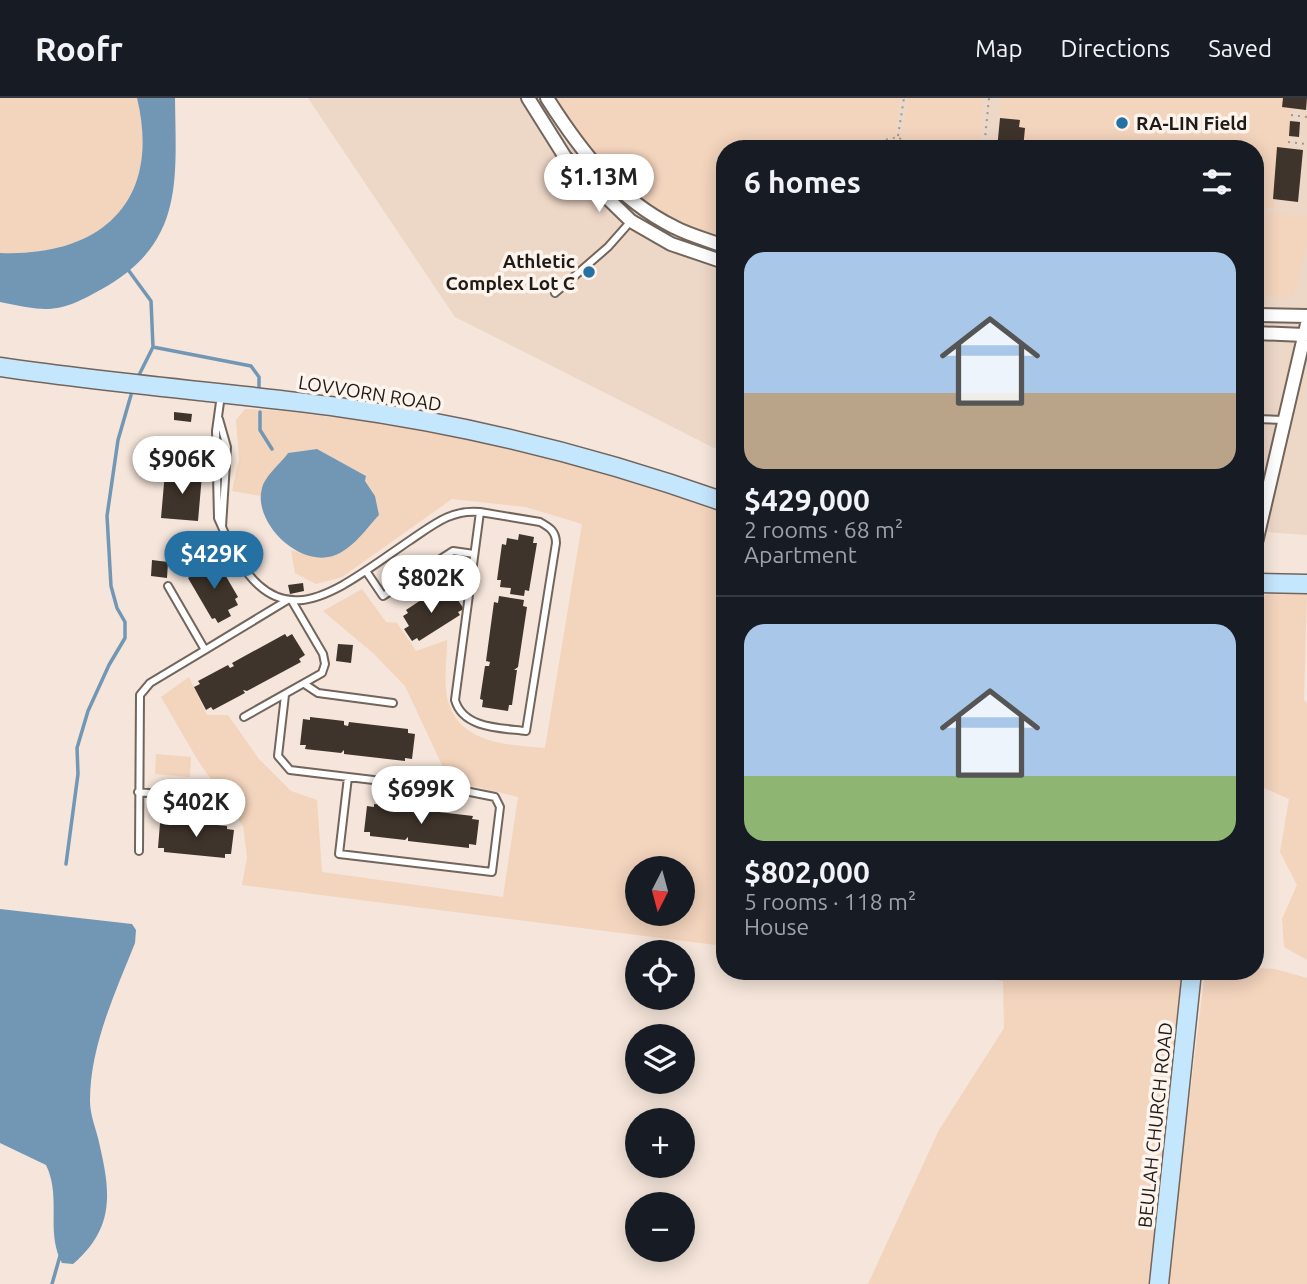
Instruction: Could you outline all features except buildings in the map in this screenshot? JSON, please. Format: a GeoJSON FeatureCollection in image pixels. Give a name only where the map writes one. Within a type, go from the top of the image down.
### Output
{"type":"FeatureCollection","features":[{"type":"Feature","properties":{"kind":"street"},"geometry":{"type":"LineString","coordinates":[[528,98],[565,158],[631,220],[671,244],[716,259]]}},
{"type":"Feature","properties":{"kind":"street"},"geometry":{"type":"LineString","coordinates":[[547,98],[580,151],[640,208],[676,229],[716,243]]}},
{"type":"Feature","properties":{"kind":"street"},"geometry":{"type":"LineString","coordinates":[[1264,315],[1307,316]]}},
{"type":"Feature","properties":{"kind":"street"},"geometry":{"type":"LineString","coordinates":[[1264,332],[1306,329],[1304,356],[1264,510]]}},
{"type":"Feature","properties":{"kind":"street","name":"LOVVORN ROAD"},"geometry":{"type":"LineString","coordinates":[[0,367],[70,378],[340,407],[463,429],[597,460],[716,499]]}},
{"type":"Feature","properties":{"kind":"street"},"geometry":{"type":"LineString","coordinates":[[1264,583],[1307,584]]}},
{"type":"Feature","properties":{"kind":"street","name":"BEULAH CHURCH ROAD"},"geometry":{"type":"LineString","coordinates":[[1159,1284],[1191,980]]}},
{"type":"Feature","properties":{"kind":"lane"},"geometry":{"type":"LineString","coordinates":[[555,293],[608,247],[631,220]]}},
{"type":"Feature","properties":{"kind":"lane"},"geometry":{"type":"LineString","coordinates":[[221,393],[216,431],[218,518],[254,581],[271,596],[289,601],[325,664],[322,673],[306,685],[244,717]]}},
{"type":"Feature","properties":{"kind":"lane"},"geometry":{"type":"LineString","coordinates":[[219,419],[225,430],[227,457],[222,527]]}},
{"type":"Feature","properties":{"kind":"lane"},"geometry":{"type":"LineString","coordinates":[[1264,419],[1286,421]]}},
{"type":"Feature","properties":{"kind":"lane"},"geometry":{"type":"LineString","coordinates":[[168,451],[227,457]]}},
{"type":"Feature","properties":{"kind":"lane"},"geometry":{"type":"LineString","coordinates":[[139,851],[140,695],[150,683],[289,601],[325,594],[366,571],[450,514],[461,511],[481,512],[540,522],[556,537],[526,731],[486,726],[469,719],[457,708],[455,700],[481,512]]}},
{"type":"Feature","properties":{"kind":"lane"},"geometry":{"type":"LineString","coordinates":[[366,571],[383,596],[453,551],[474,554]]}},
{"type":"Feature","properties":{"kind":"lane"},"geometry":{"type":"LineString","coordinates":[[168,586],[205,650]]}},
{"type":"Feature","properties":{"kind":"lane"},"geometry":{"type":"LineString","coordinates":[[306,685],[318,693],[393,703]]}},
{"type":"Feature","properties":{"kind":"lane"},"geometry":{"type":"LineString","coordinates":[[285,695],[278,756],[284,767],[495,797],[500,807],[492,872],[339,854],[348,777]]}},
{"type":"Feature","properties":{"kind":"lane"},"geometry":{"type":"LineString","coordinates":[[138,792],[201,798]]}},
{"type":"Feature","properties":{"kind":"path"},"geometry":{"type":"LineString","coordinates":[[898,137],[904,98]]}},
{"type":"Feature","properties":{"kind":"path"},"geometry":{"type":"LineString","coordinates":[[985,140],[989,98]]}},
{"type":"Feature","properties":{"kind":"path"},"geometry":{"type":"LineString","coordinates":[[1291,115],[1307,117]]}},
{"type":"Feature","properties":{"kind":"path"},"geometry":{"type":"LineString","coordinates":[[884,140],[898,137],[902,140]]}},
{"type":"Feature","properties":{"kind":"path"},"geometry":{"type":"LineString","coordinates":[[1288,142],[1307,144]]}},
{"type":"Feature","properties":{"kind":"shaded area"},"geometry":{"type":"Polygon","coordinates":[[[0,98],[137,98],[142,135],[140,167],[131,194],[115,216],[94,233],[67,245],[36,252],[0,253],[0,98]]]}},
{"type":"Feature","properties":{"kind":"shaded area"},"geometry":{"type":"Polygon","coordinates":[[[308,98],[1307,98],[1307,535],[1264,532],[1264,140],[716,140],[716,449],[455,317],[308,98]]]}},
{"type":"Feature","properties":{"kind":"shaded area"},"geometry":{"type":"Polygon","coordinates":[[[548,98],[900,98],[895,132],[903,133],[909,98],[983,98],[980,140],[716,140],[716,241],[669,221],[618,184],[548,98]]]}},
{"type":"Feature","properties":{"kind":"shaded area"},"geometry":{"type":"Polygon","coordinates":[[[1002,98],[1307,98],[1306,110],[1291,109],[1288,142],[1288,148],[1303,150],[1298,202],[1275,200],[1274,208],[1264,207],[1264,140],[998,140],[1002,98]]]}},
{"type":"Feature","properties":{"kind":"shaded area"},"geometry":{"type":"Polygon","coordinates":[[[1268,213],[1307,217],[1307,244],[1293,297],[1264,296],[1265,216],[1268,213]]]}},
{"type":"Feature","properties":{"kind":"shaded area"},"geometry":{"type":"Polygon","coordinates":[[[245,409],[284,411],[439,431],[543,452],[716,508],[716,945],[695,942],[695,940],[677,940],[242,885],[247,857],[243,826],[197,759],[161,697],[189,677],[207,715],[228,715],[259,759],[291,791],[317,800],[322,872],[503,897],[518,797],[449,780],[405,686],[374,654],[323,611],[362,589],[386,622],[397,623],[416,651],[447,640],[445,679],[448,701],[463,726],[487,740],[545,748],[582,524],[526,507],[452,499],[342,577],[316,584],[295,573],[291,550],[320,556],[331,554],[360,536],[379,515],[375,496],[365,481],[366,476],[317,449],[288,453],[262,486],[261,496],[232,491],[239,459],[236,420],[245,409]]]}},
{"type":"Feature","properties":{"kind":"shaded area"},"geometry":{"type":"Polygon","coordinates":[[[1273,591],[1307,592],[1304,700],[1307,703],[1307,960],[1284,947],[1282,919],[1297,885],[1280,852],[1289,799],[1264,788],[1264,596],[1273,591]]]}},
{"type":"Feature","properties":{"kind":"shaded area"},"geometry":{"type":"Polygon","coordinates":[[[156,754],[191,757],[190,777],[155,774],[156,754]]]}},
{"type":"Feature","properties":{"kind":"shaded area"},"geometry":{"type":"Polygon","coordinates":[[[1264,968],[1307,978],[1307,1284],[1167,1284],[1204,980],[1264,980],[1264,968]]]}},
{"type":"Feature","properties":{"kind":"shaded area"},"geometry":{"type":"Polygon","coordinates":[[[996,980],[1181,980],[1149,1284],[868,1284],[939,1130],[1004,1028],[1003,981],[996,980]]]}},
{"type":"Feature","properties":{"kind":"water"},"geometry":{"type":"Polygon","coordinates":[[[137,98],[175,98],[176,157],[170,208],[148,252],[129,271],[102,289],[63,307],[42,309],[0,302],[0,253],[36,252],[68,245],[94,233],[116,216],[131,194],[140,167],[142,135],[137,98]]]}},
{"type":"Feature","properties":{"kind":"water"},"geometry":{"type":"Polygon","coordinates":[[[317,449],[366,476],[365,481],[375,496],[379,515],[351,546],[326,557],[297,551],[284,542],[273,530],[261,502],[264,483],[288,453],[317,449]]]}},
{"type":"Feature","properties":{"kind":"water"},"geometry":{"type":"Polygon","coordinates":[[[0,909],[132,924],[136,930],[135,943],[99,1040],[91,1080],[90,1106],[105,1174],[106,1206],[97,1235],[73,1264],[62,1263],[57,1251],[53,1190],[46,1165],[0,1143],[0,909]]]}},
{"type":"Feature","properties":{"kind":"waterway"},"geometry":{"type":"LineString","coordinates":[[129,271],[151,301],[153,347],[139,375]]}},
{"type":"Feature","properties":{"kind":"waterway"},"geometry":{"type":"LineString","coordinates":[[153,347],[251,366],[259,377],[259,390]]}},
{"type":"Feature","properties":{"kind":"waterway"},"geometry":{"type":"LineString","coordinates":[[66,864],[78,774],[77,748],[88,711],[125,638],[125,622],[117,608],[111,586],[107,516],[118,440],[131,395]]}},
{"type":"Feature","properties":{"kind":"waterway"},"geometry":{"type":"LineString","coordinates":[[260,412],[260,430],[272,449]]}},
{"type":"Feature","properties":{"kind":"waterway"},"geometry":{"type":"LineString","coordinates":[[52,1284],[60,1256]]}},
{"type":"Feature","properties":{"kind":"place","name":"RA-LIN Field"},"geometry":{"type":"Point","coordinates":[1122,123]}},
{"type":"Feature","properties":{"kind":"place","name":"Athletic Complex Lot C"},"geometry":{"type":"Point","coordinates":[589,272]}}]}
